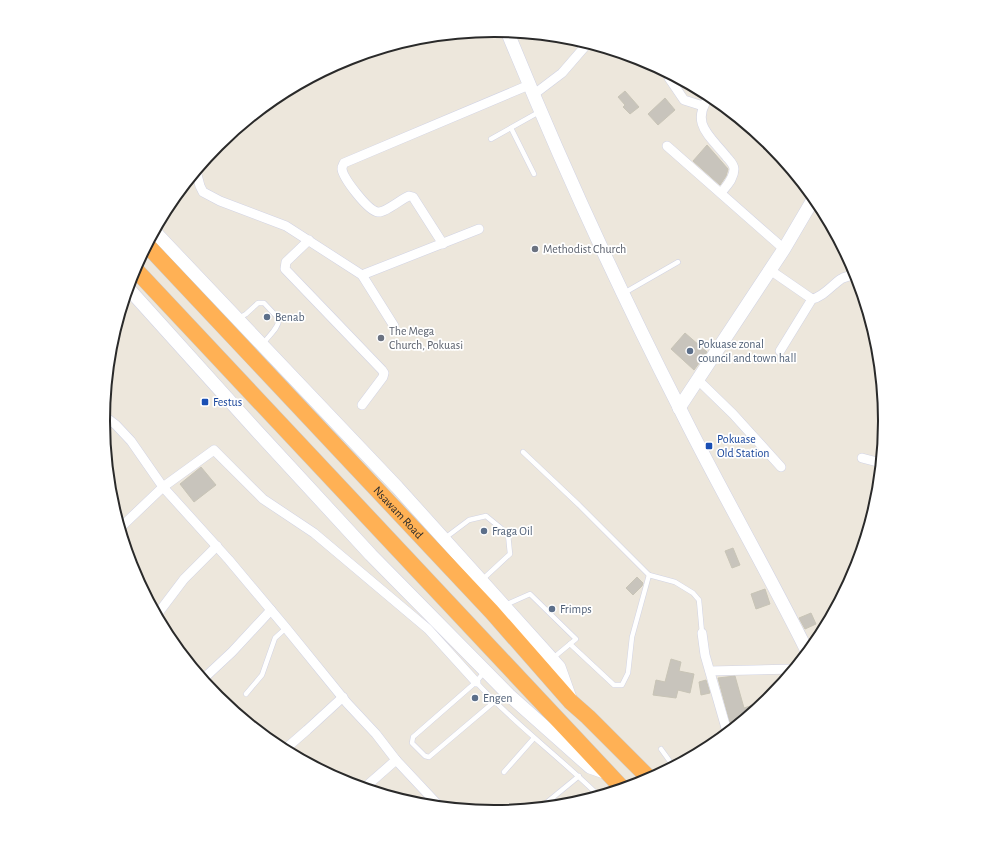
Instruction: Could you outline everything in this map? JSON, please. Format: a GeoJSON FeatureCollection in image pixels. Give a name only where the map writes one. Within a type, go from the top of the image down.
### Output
{"type":"FeatureCollection","features":[{"type":"Feature","properties":{"kind":"highway","name":"Nsawam Road"},"geometry":{"type":"LineString","coordinates":[[150,249],[492,612],[571,702],[646,775]]}},
{"type":"Feature","properties":{"kind":"highway","name":"Nsawam Road"},"geometry":{"type":"LineString","coordinates":[[139,274],[619,786]]}},
{"type":"Feature","properties":{"kind":"main road"},"geometry":{"type":"LineString","coordinates":[[510,38],[540,111],[622,293],[679,408],[805,647]]}},
{"type":"Feature","properties":{"kind":"main road"},"geometry":{"type":"LineString","coordinates":[[679,408],[770,270],[811,203]]}},
{"type":"Feature","properties":{"kind":"main road"},"geometry":{"type":"LineString","coordinates":[[158,235],[397,487],[552,659],[559,667],[571,702]]}},
{"type":"Feature","properties":{"kind":"main road"},"geometry":{"type":"LineString","coordinates":[[132,293],[371,556],[509,695],[590,767],[607,773]]}},
{"type":"Feature","properties":{"kind":"main road"},"geometry":{"type":"LineString","coordinates":[[463,648],[504,663]]}},
{"type":"Feature","properties":{"kind":"street"},"geometry":{"type":"LineString","coordinates":[[444,244],[413,197],[409,196],[382,211],[376,212],[366,204],[350,183],[342,170],[342,165],[351,160],[531,90],[562,73],[584,48]]}},
{"type":"Feature","properties":{"kind":"street"},"geometry":{"type":"LineString","coordinates":[[671,81],[684,100],[703,106]]}},
{"type":"Feature","properties":{"kind":"street"},"geometry":{"type":"LineString","coordinates":[[706,101],[700,114],[702,124],[705,131],[730,160],[734,168],[733,176],[721,193]]}},
{"type":"Feature","properties":{"kind":"street"},"geometry":{"type":"LineString","coordinates":[[667,146],[784,248]]}},
{"type":"Feature","properties":{"kind":"street"},"geometry":{"type":"LineString","coordinates":[[198,177],[203,192],[220,201],[286,226],[362,275],[394,326]]}},
{"type":"Feature","properties":{"kind":"street"},"geometry":{"type":"LineString","coordinates":[[362,275],[479,229]]}},
{"type":"Feature","properties":{"kind":"street"},"geometry":{"type":"LineString","coordinates":[[309,240],[286,262],[285,269],[384,373],[383,377],[362,405]]}},
{"type":"Feature","properties":{"kind":"street"},"geometry":{"type":"LineString","coordinates":[[770,270],[812,299]]}},
{"type":"Feature","properties":{"kind":"street"},"geometry":{"type":"LineString","coordinates":[[780,351],[812,299],[817,298],[843,278],[850,277]]}},
{"type":"Feature","properties":{"kind":"street"},"geometry":{"type":"LineString","coordinates":[[698,380],[733,414],[781,467]]}},
{"type":"Feature","properties":{"kind":"street"},"geometry":{"type":"LineString","coordinates":[[110,420],[131,441],[163,487],[217,546],[343,698],[376,734],[396,760],[435,802]]}},
{"type":"Feature","properties":{"kind":"street"},"geometry":{"type":"LineString","coordinates":[[124,525],[163,487],[214,450],[263,499],[314,533],[428,629],[476,682]]}},
{"type":"Feature","properties":{"kind":"street"},"geometry":{"type":"LineString","coordinates":[[862,458],[876,462]]}},
{"type":"Feature","properties":{"kind":"street"},"geometry":{"type":"LineString","coordinates":[[160,611],[184,579],[217,546]]}},
{"type":"Feature","properties":{"kind":"street"},"geometry":{"type":"LineString","coordinates":[[206,676],[232,652],[271,610]]}},
{"type":"Feature","properties":{"kind":"street"},"geometry":{"type":"LineString","coordinates":[[702,633],[705,655],[726,728]]}},
{"type":"Feature","properties":{"kind":"street"},"geometry":{"type":"LineString","coordinates":[[710,671],[788,669]]}},
{"type":"Feature","properties":{"kind":"street"},"geometry":{"type":"LineString","coordinates":[[288,746],[343,698]]}},
{"type":"Feature","properties":{"kind":"street"},"geometry":{"type":"LineString","coordinates":[[367,785],[396,760]]}},
{"type":"Feature","properties":{"kind":"lane"},"geometry":{"type":"LineString","coordinates":[[491,139],[540,111]]}},
{"type":"Feature","properties":{"kind":"lane"},"geometry":{"type":"LineString","coordinates":[[511,128],[534,174]]}},
{"type":"Feature","properties":{"kind":"lane"},"geometry":{"type":"LineString","coordinates":[[622,293],[678,262]]}},
{"type":"Feature","properties":{"kind":"lane"},"geometry":{"type":"LineString","coordinates":[[237,319],[246,314],[258,303],[264,303],[279,319],[279,322],[278,326],[267,337],[262,345]]}},
{"type":"Feature","properties":{"kind":"lane"},"geometry":{"type":"LineString","coordinates":[[523,452],[595,520],[649,575],[675,582],[693,592],[699,600],[702,633]]}},
{"type":"Feature","properties":{"kind":"lane"},"geometry":{"type":"LineString","coordinates":[[444,538],[469,520],[486,516],[508,534],[510,554],[482,581]]}},
{"type":"Feature","properties":{"kind":"lane"},"geometry":{"type":"LineString","coordinates":[[570,644],[614,685],[622,685],[628,673],[632,637],[649,575]]}},
{"type":"Feature","properties":{"kind":"lane"},"geometry":{"type":"LineString","coordinates":[[504,605],[530,594],[576,639],[552,659]]}},
{"type":"Feature","properties":{"kind":"lane"},"geometry":{"type":"LineString","coordinates":[[246,694],[262,675],[275,638],[286,628]]}},
{"type":"Feature","properties":{"kind":"lane"},"geometry":{"type":"LineString","coordinates":[[485,670],[476,682],[413,737],[412,743],[425,756],[430,757],[494,702],[509,695]]}},
{"type":"Feature","properties":{"kind":"lane"},"geometry":{"type":"LineString","coordinates":[[476,682],[494,702],[596,792]]}},
{"type":"Feature","properties":{"kind":"lane"},"geometry":{"type":"LineString","coordinates":[[504,772],[534,738]]}},
{"type":"Feature","properties":{"kind":"lane"},"geometry":{"type":"LineString","coordinates":[[661,749],[671,762]]}},
{"type":"Feature","properties":{"kind":"lane"},"geometry":{"type":"LineString","coordinates":[[547,803],[579,776]]}},
{"type":"Feature","properties":{"kind":"building"},"geometry":{"type":"Polygon","coordinates":[[[625,91],[639,107],[630,114],[623,107],[625,105],[618,97],[625,91]]]}},
{"type":"Feature","properties":{"kind":"building"},"geometry":{"type":"Polygon","coordinates":[[[665,98],[675,110],[658,125],[648,114],[665,98]]]}},
{"type":"Feature","properties":{"kind":"building"},"geometry":{"type":"Polygon","coordinates":[[[707,145],[728,169],[726,176],[720,185],[693,161],[707,145]]]}},
{"type":"Feature","properties":{"kind":"building","name":"Pokuase zonal council and town hall"},"geometry":{"type":"Polygon","coordinates":[[[685,333],[707,352],[694,370],[671,349],[685,333]]]}},
{"type":"Feature","properties":{"kind":"building"},"geometry":{"type":"Polygon","coordinates":[[[201,467],[216,485],[194,502],[180,484],[201,467]]]}},
{"type":"Feature","properties":{"kind":"building"},"geometry":{"type":"Polygon","coordinates":[[[733,548],[740,565],[732,568],[725,551],[733,548]]]}},
{"type":"Feature","properties":{"kind":"building"},"geometry":{"type":"Polygon","coordinates":[[[637,577],[643,583],[633,595],[626,588],[637,577]]]}},
{"type":"Feature","properties":{"kind":"building"},"geometry":{"type":"Polygon","coordinates":[[[765,589],[770,604],[756,609],[751,594],[765,589]]]}},
{"type":"Feature","properties":{"kind":"building"},"geometry":{"type":"Polygon","coordinates":[[[811,613],[816,624],[805,629],[799,618],[811,613]]]}},
{"type":"Feature","properties":{"kind":"building"},"geometry":{"type":"Polygon","coordinates":[[[671,659],[681,662],[679,671],[694,674],[690,693],[678,690],[676,698],[653,695],[656,680],[665,682],[671,659]]]}},
{"type":"Feature","properties":{"kind":"building"},"geometry":{"type":"Polygon","coordinates":[[[735,676],[744,708],[754,704],[731,725],[718,678],[735,676]]]}},
{"type":"Feature","properties":{"kind":"building"},"geometry":{"type":"Polygon","coordinates":[[[706,680],[710,693],[701,695],[699,682],[706,680]]]}},
{"type":"Feature","properties":{"kind":"place","name":"Methodist Church"},"geometry":{"type":"Point","coordinates":[535,249]}},
{"type":"Feature","properties":{"kind":"place","name":"Benab"},"geometry":{"type":"Point","coordinates":[267,317]}},
{"type":"Feature","properties":{"kind":"place","name":"The Mega Church, Pokuasi"},"geometry":{"type":"Point","coordinates":[381,338]}},
{"type":"Feature","properties":{"kind":"place","name":"Pokuase zonal council and town hall"},"geometry":{"type":"Point","coordinates":[690,351]}},
{"type":"Feature","properties":{"kind":"place","name":"Festus"},"geometry":{"type":"Point","coordinates":[205,402]}},
{"type":"Feature","properties":{"kind":"place","name":"Pokuase Old Station"},"geometry":{"type":"Point","coordinates":[709,446]}},
{"type":"Feature","properties":{"kind":"place","name":"Fraga Oil"},"geometry":{"type":"Point","coordinates":[484,531]}},
{"type":"Feature","properties":{"kind":"place","name":"Frimps"},"geometry":{"type":"Point","coordinates":[552,609]}},
{"type":"Feature","properties":{"kind":"place","name":"Engen"},"geometry":{"type":"Point","coordinates":[475,698]}}]}
